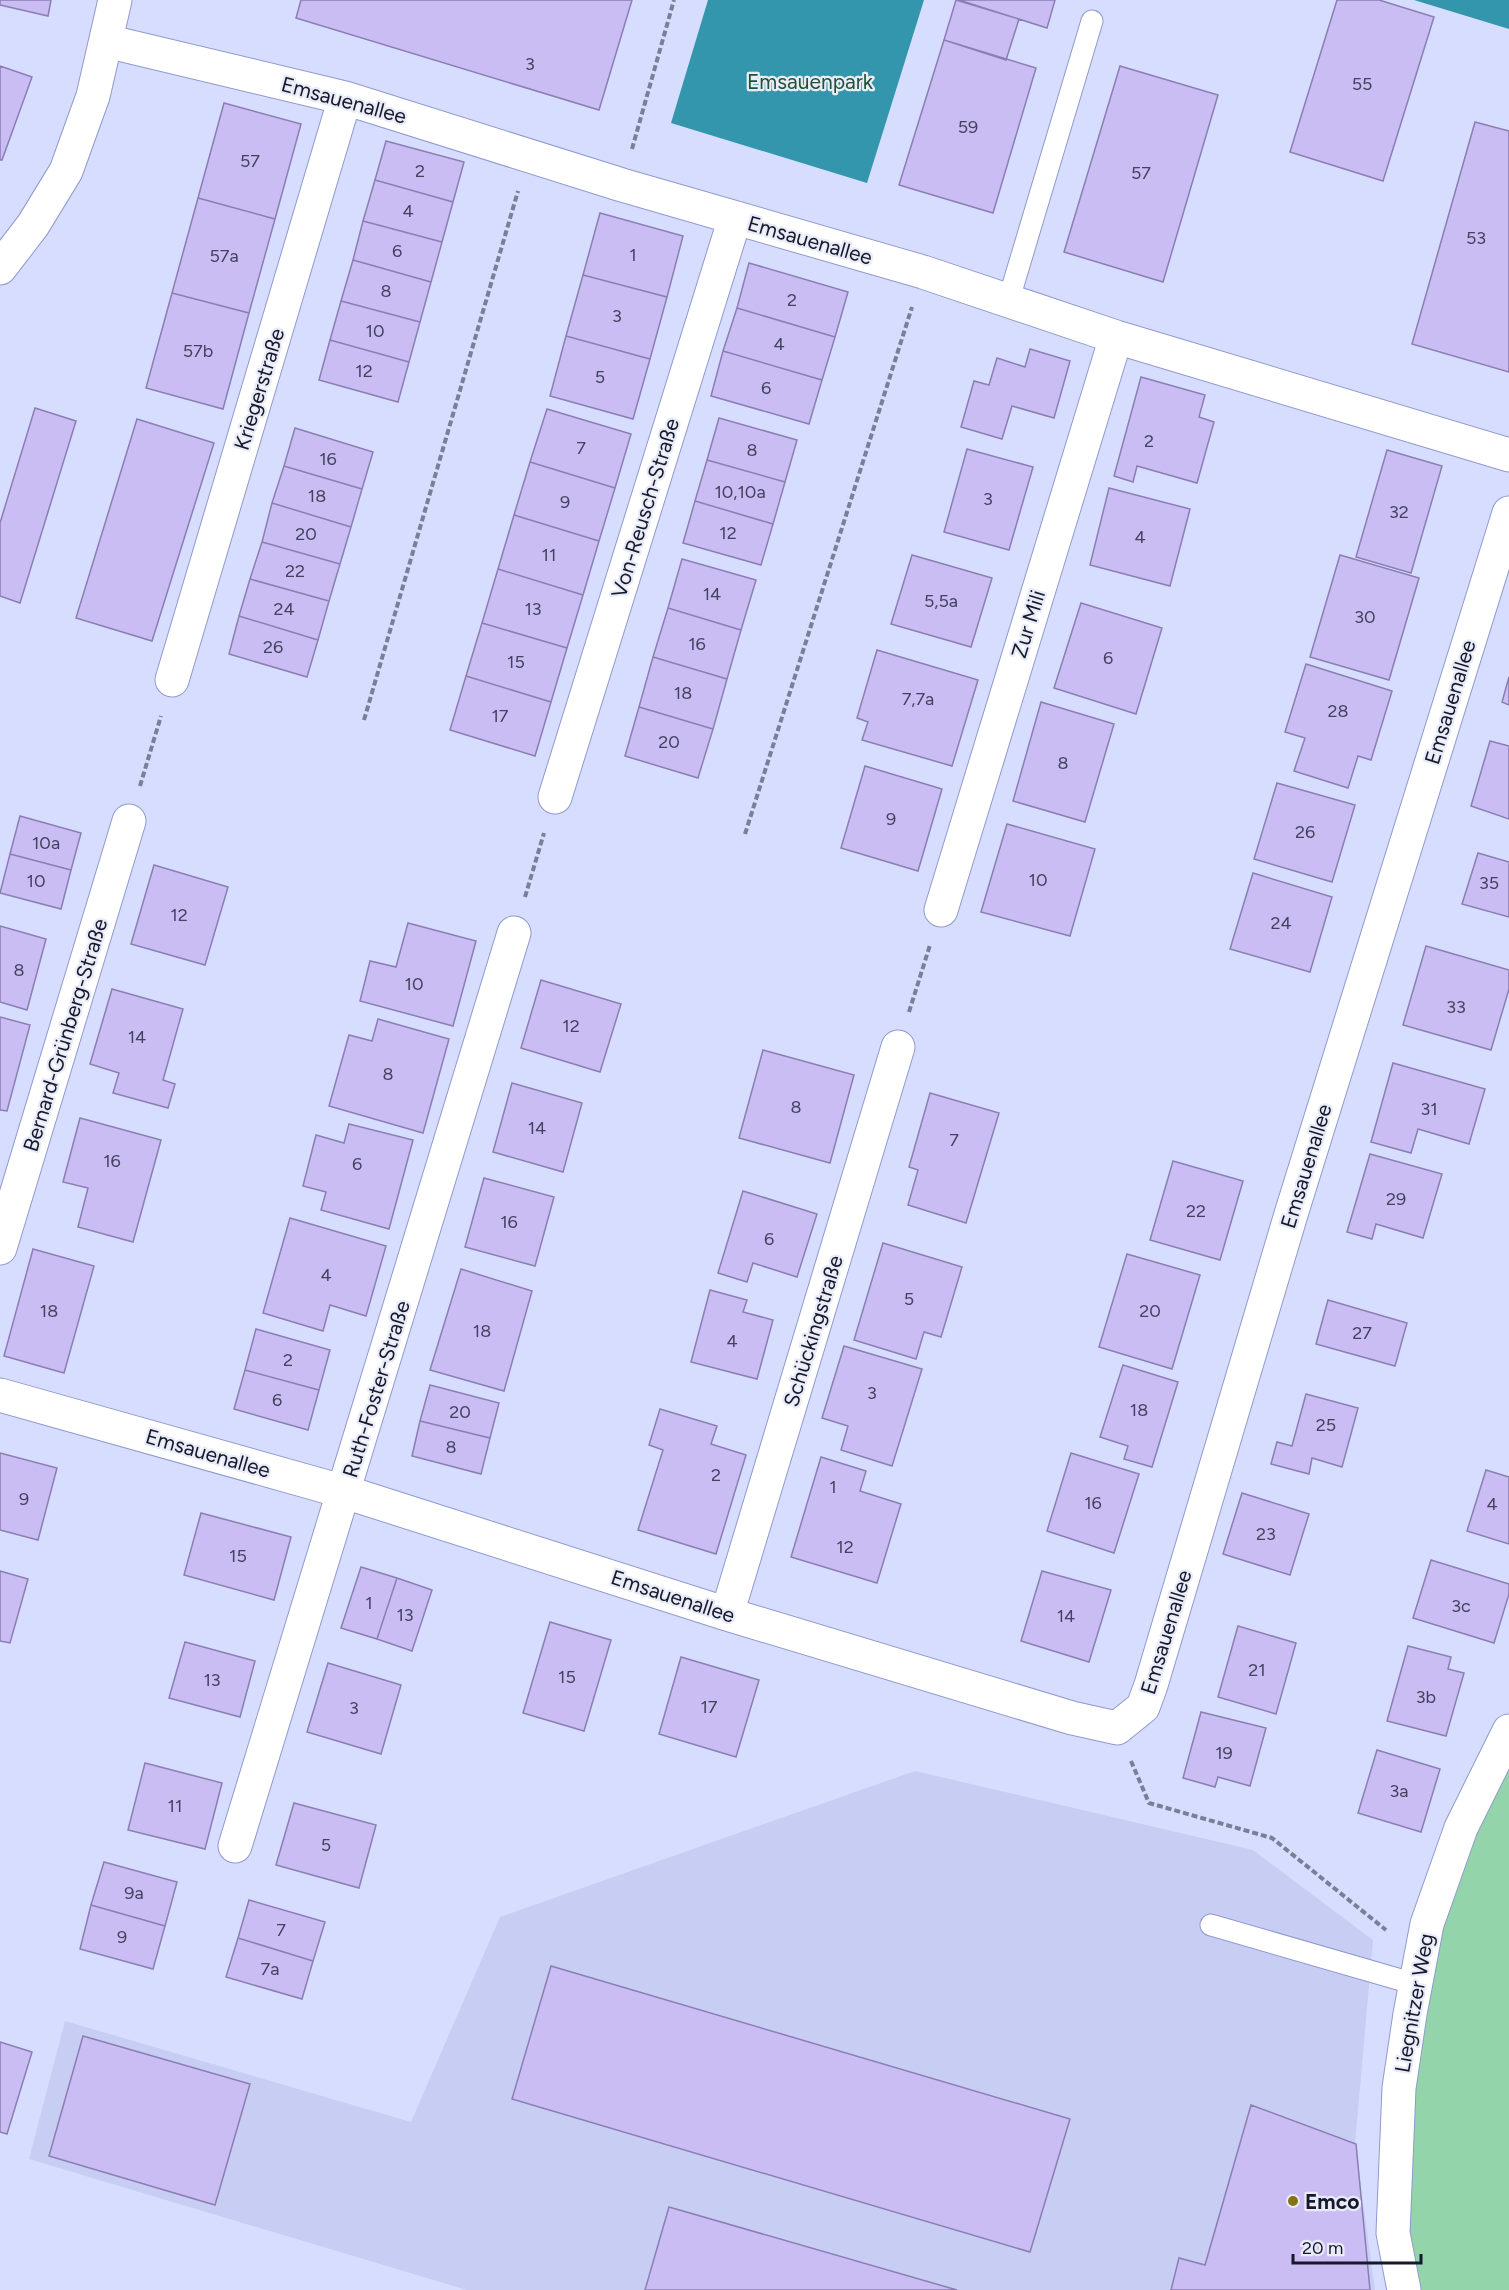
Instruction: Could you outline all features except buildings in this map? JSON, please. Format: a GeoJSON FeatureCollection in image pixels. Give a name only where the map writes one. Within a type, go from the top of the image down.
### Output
{"type":"FeatureCollection","features":[{"type":"Feature","properties":{"kind":"street"},"geometry":{"type":"LineString","coordinates":[[0,268],[33,225],[66,171],[93,96],[115,0]]}},
{"type":"Feature","properties":{"kind":"street","name":"Emsauenallee"},"geometry":{"type":"LineString","coordinates":[[106,41],[345,98],[622,185],[923,272],[1116,338],[1509,455]]}},
{"type":"Feature","properties":{"kind":"street","name":"Kriegerstraße"},"geometry":{"type":"LineString","coordinates":[[172,680],[345,98]]}},
{"type":"Feature","properties":{"kind":"street","name":"Von-Reusch-Straße"},"geometry":{"type":"LineString","coordinates":[[555,797],[735,218]]}},
{"type":"Feature","properties":{"kind":"street","name":"Zur Mili"},"geometry":{"type":"LineString","coordinates":[[941,910],[1116,338]]}},
{"type":"Feature","properties":{"kind":"street","name":"Emsauenallee"},"geometry":{"type":"LineString","coordinates":[[0,1395],[345,1492],[727,1614],[1072,1718],[1117,1728],[1143,1707],[1151,1685],[1295,1200],[1509,513]]}},
{"type":"Feature","properties":{"kind":"street","name":"Bernard-Grünberg-Straße"},"geometry":{"type":"LineString","coordinates":[[0,1248],[129,821]]}},
{"type":"Feature","properties":{"kind":"street","name":"Ruth-Foster-Straße"},"geometry":{"type":"LineString","coordinates":[[235,1846],[514,933]]}},
{"type":"Feature","properties":{"kind":"street","name":"Schückingstraße"},"geometry":{"type":"LineString","coordinates":[[727,1614],[898,1047]]}},
{"type":"Feature","properties":{"kind":"street","name":"Liegnitzer Weg"},"geometry":{"type":"LineString","coordinates":[[1404,2290],[1393,2233],[1399,2088],[1418,1969],[1427,1924],[1461,1828],[1509,1731]]}},
{"type":"Feature","properties":{"kind":"lane"},"geometry":{"type":"LineString","coordinates":[[1008,302],[1092,21]]}},
{"type":"Feature","properties":{"kind":"lane"},"geometry":{"type":"LineString","coordinates":[[1211,1924],[1418,1969]]}},
{"type":"Feature","properties":{"kind":"path"},"geometry":{"type":"LineString","coordinates":[[622,185],[674,0]]}},
{"type":"Feature","properties":{"kind":"path"},"geometry":{"type":"LineString","coordinates":[[364,720],[528,156]]}},
{"type":"Feature","properties":{"kind":"path"},"geometry":{"type":"LineString","coordinates":[[745,834],[923,272]]}},
{"type":"Feature","properties":{"kind":"path"},"geometry":{"type":"LineString","coordinates":[[129,821],[172,680]]}},
{"type":"Feature","properties":{"kind":"path"},"geometry":{"type":"LineString","coordinates":[[514,933],[555,797]]}},
{"type":"Feature","properties":{"kind":"path"},"geometry":{"type":"LineString","coordinates":[[898,1047],[941,910]]}},
{"type":"Feature","properties":{"kind":"path"},"geometry":{"type":"LineString","coordinates":[[1117,1728],[1149,1803],[1272,1838],[1369,1918],[1418,1969]]}},
{"type":"Feature","properties":{"kind":"shaded area","name":"Emsauenpark"},"geometry":{"type":"Polygon","coordinates":[[[708,0],[924,0],[867,183],[671,123],[708,0]]]}},
{"type":"Feature","properties":{"kind":"shaded area"},"geometry":{"type":"Polygon","coordinates":[[[1414,0],[1509,0],[1509,29],[1414,0]]]}},
{"type":"Feature","properties":{"kind":"shaded area"},"geometry":{"type":"Polygon","coordinates":[[[915,1771],[1253,1850],[1373,1940],[1355,2144],[1375,2290],[467,2290],[29,2159],[65,2021],[411,2122],[500,1917],[915,1771]]]}},
{"type":"Feature","properties":{"kind":"green space"},"geometry":{"type":"Polygon","coordinates":[[[1509,1763],[1509,2290],[1418,2290],[1409,2230],[1413,2090],[1439,1927],[1475,1833],[1509,1763]]]}},
{"type":"Feature","properties":{"kind":"place","name":"Emco"},"geometry":{"type":"Point","coordinates":[1293,2201]}}]}
